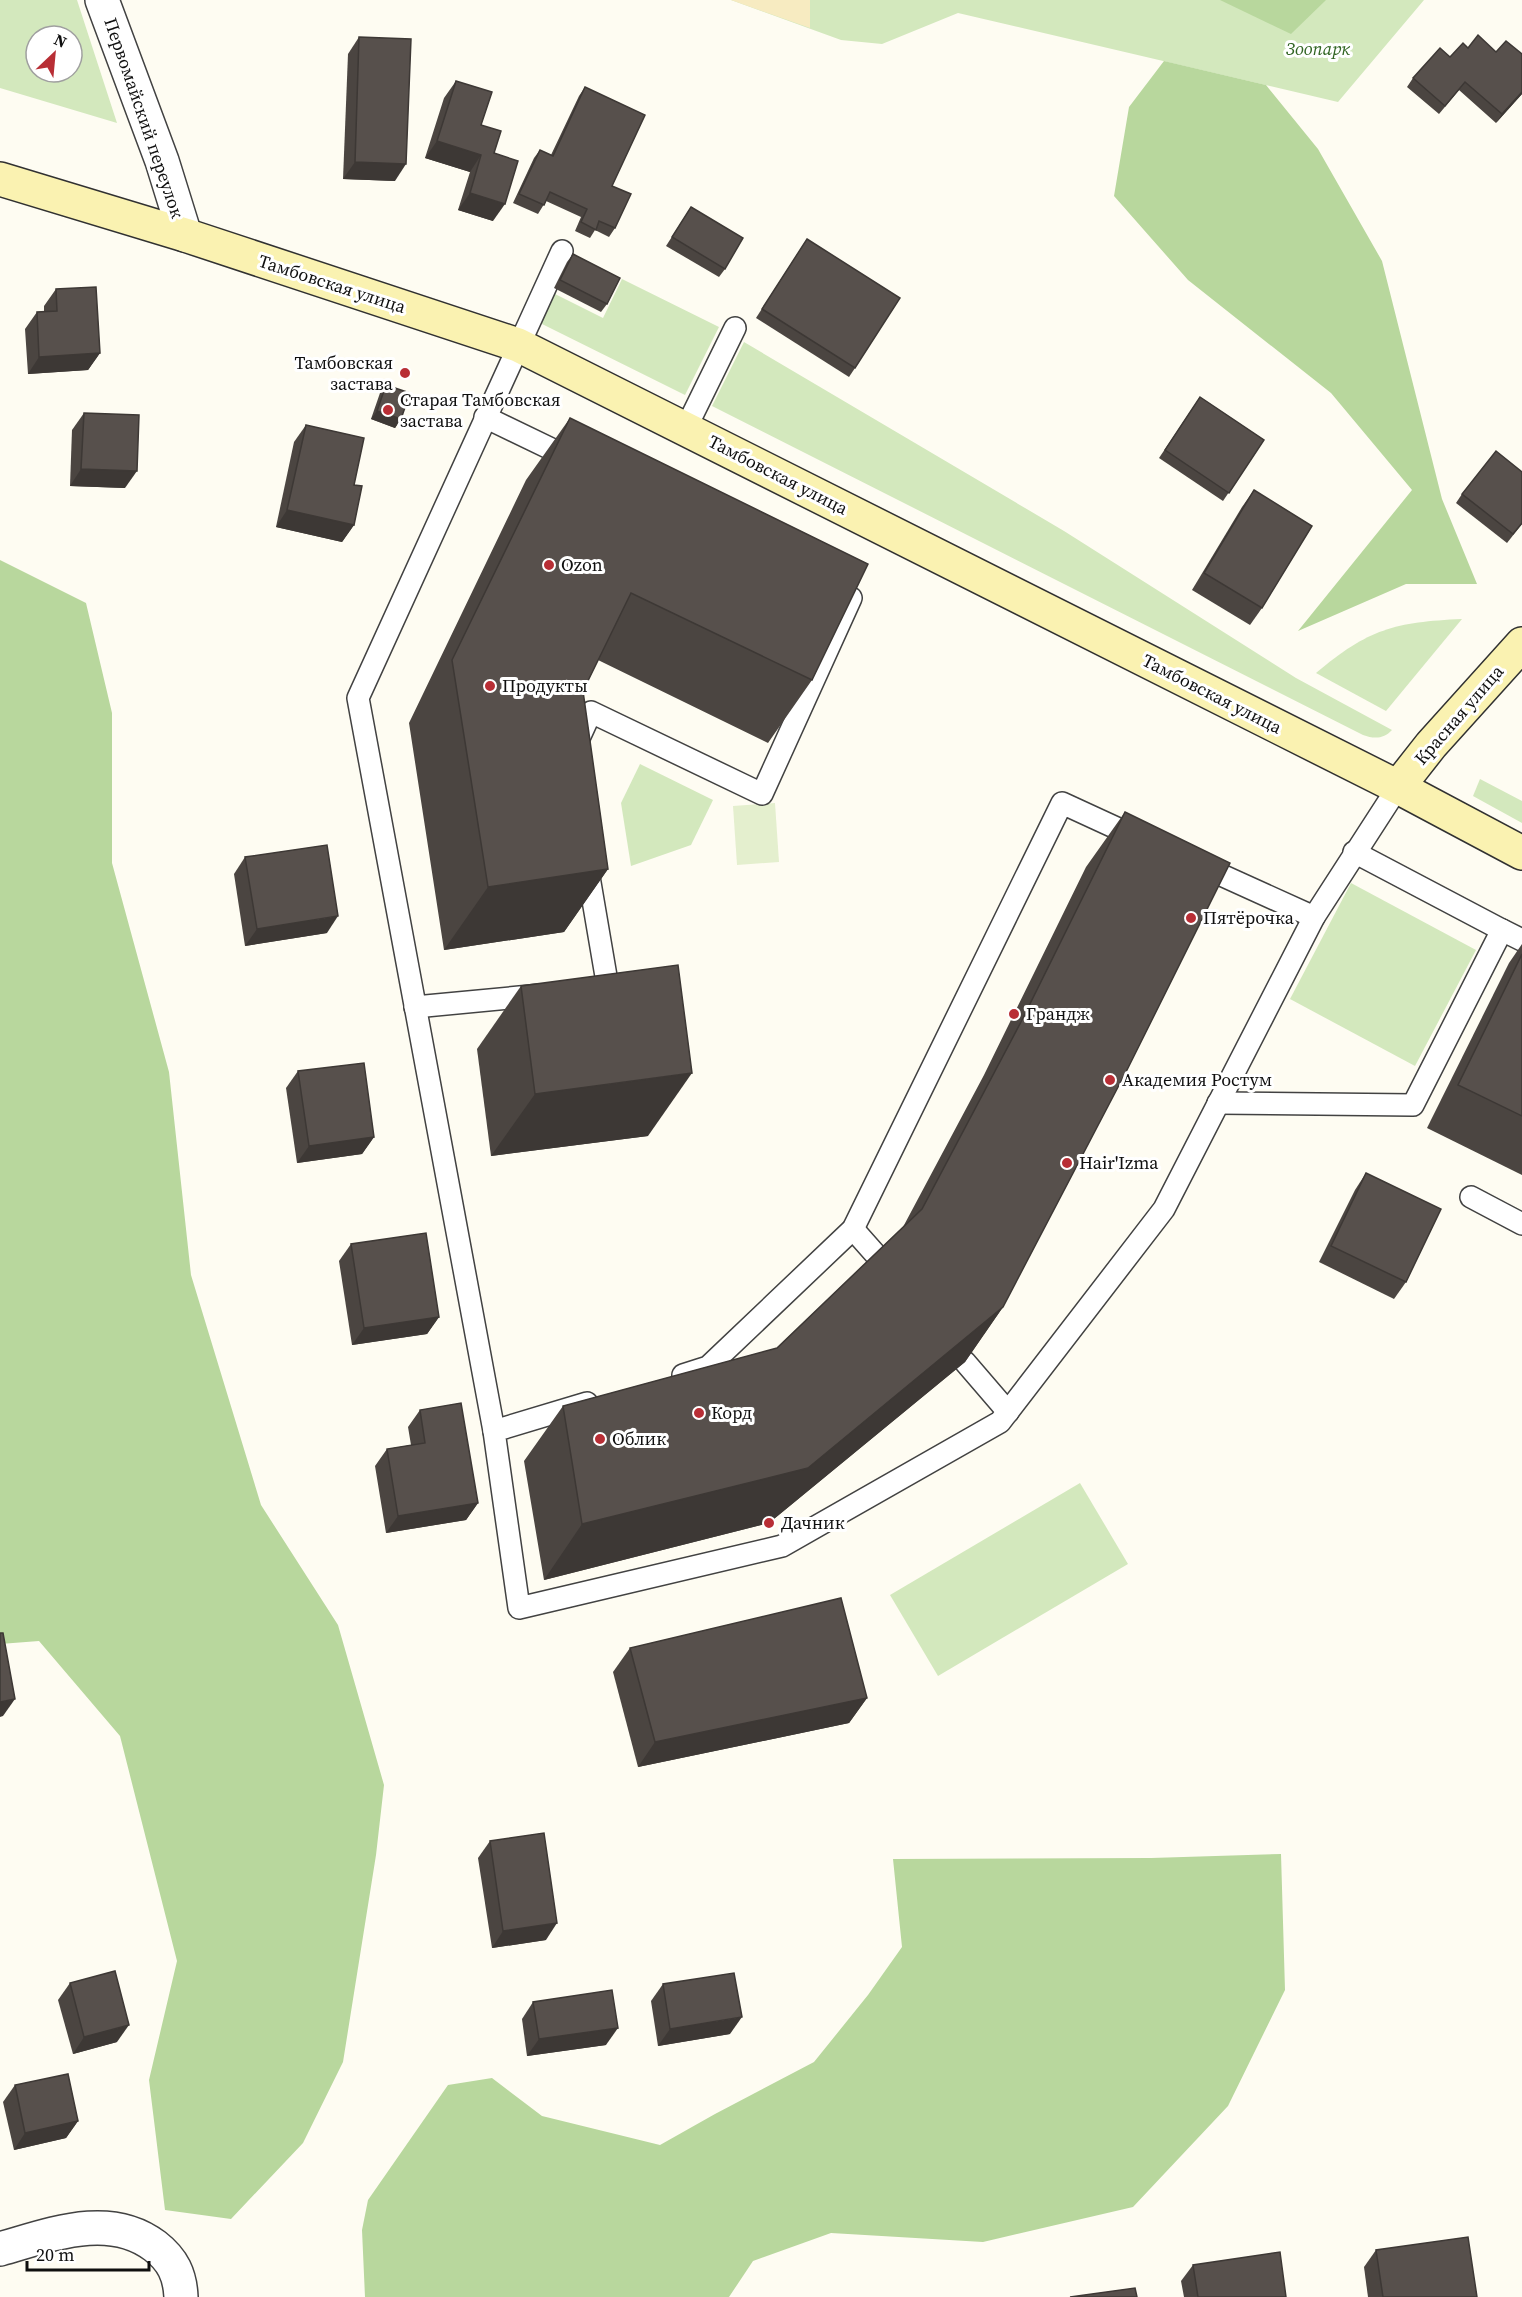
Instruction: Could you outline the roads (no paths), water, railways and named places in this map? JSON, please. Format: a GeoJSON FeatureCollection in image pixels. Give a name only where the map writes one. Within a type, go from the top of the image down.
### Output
{"type":"FeatureCollection","features":[{"type":"Feature","properties":{"kind":"main road","name":"Тамбовская улица"},"geometry":{"type":"LineString","coordinates":[[0,179],[185,235],[518,345],[1398,788],[1522,853]]}},
{"type":"Feature","properties":{"kind":"main road","name":"Красная улица"},"geometry":{"type":"LineString","coordinates":[[1398,788],[1431,745],[1522,644]]}},
{"type":"Feature","properties":{"kind":"street","name":"Первомайский переулок"},"geometry":{"type":"LineString","coordinates":[[102,0],[162,161],[185,235]]}},
{"type":"Feature","properties":{"kind":"street"},"geometry":{"type":"LineString","coordinates":[[0,2249],[74,2228],[110,2228],[141,2235],[166,2254],[181,2288]]}},
{"type":"Feature","properties":{"kind":"lane"},"geometry":{"type":"LineString","coordinates":[[562,251],[358,698],[494,1431],[519,1608],[782,1546],[1000,1422],[1164,1209],[1314,917],[1354,852],[1398,788]]}},
{"type":"Feature","properties":{"kind":"lane"},"geometry":{"type":"LineString","coordinates":[[686,428],[735,328]]}},
{"type":"Feature","properties":{"kind":"lane"},"geometry":{"type":"LineString","coordinates":[[485,417],[595,470]]}},
{"type":"Feature","properties":{"kind":"lane"},"geometry":{"type":"LineString","coordinates":[[571,771],[569,760],[591,712],[762,794],[851,598],[830,587]]}},
{"type":"Feature","properties":{"kind":"lane"},"geometry":{"type":"LineString","coordinates":[[664,1380],[708,1367],[853,1228],[1062,803],[1160,848]]}},
{"type":"Feature","properties":{"kind":"lane"},"geometry":{"type":"LineString","coordinates":[[415,1008],[608,988],[583,840]]}},
{"type":"Feature","properties":{"kind":"lane"},"geometry":{"type":"LineString","coordinates":[[1354,852],[1522,940]]}},
{"type":"Feature","properties":{"kind":"lane"},"geometry":{"type":"LineString","coordinates":[[1182,857],[1314,917]]}},
{"type":"Feature","properties":{"kind":"lane"},"geometry":{"type":"LineString","coordinates":[[1218,1103],[1413,1105],[1502,930]]}},
{"type":"Feature","properties":{"kind":"lane"},"geometry":{"type":"LineString","coordinates":[[1471,1197],[1522,1224]]}},
{"type":"Feature","properties":{"kind":"lane"},"geometry":{"type":"LineString","coordinates":[[853,1228],[884,1264]]}},
{"type":"Feature","properties":{"kind":"lane"},"geometry":{"type":"LineString","coordinates":[[965,1362],[1008,1412]]}},
{"type":"Feature","properties":{"kind":"lane"},"geometry":{"type":"LineString","coordinates":[[494,1431],[610,1396]]}},
{"type":"Feature","properties":{"kind":"place","name":"Тамбовская застава"},"geometry":{"type":"Point","coordinates":[405,373]}},
{"type":"Feature","properties":{"kind":"place","name":"Старая Тамбовская застава"},"geometry":{"type":"Point","coordinates":[388,410]}},
{"type":"Feature","properties":{"kind":"place","name":"Ozon"},"geometry":{"type":"Point","coordinates":[549,565]}},
{"type":"Feature","properties":{"kind":"place","name":"Продукты"},"geometry":{"type":"Point","coordinates":[490,686]}},
{"type":"Feature","properties":{"kind":"place","name":"Пятёрочка"},"geometry":{"type":"Point","coordinates":[1191,918]}},
{"type":"Feature","properties":{"kind":"place","name":"Грандж"},"geometry":{"type":"Point","coordinates":[1014,1014]}},
{"type":"Feature","properties":{"kind":"place","name":"Академия Ростум"},"geometry":{"type":"Point","coordinates":[1110,1080]}},
{"type":"Feature","properties":{"kind":"place","name":"Hair'Izma"},"geometry":{"type":"Point","coordinates":[1067,1163]}},
{"type":"Feature","properties":{"kind":"place","name":"Корд"},"geometry":{"type":"Point","coordinates":[699,1413]}},
{"type":"Feature","properties":{"kind":"place","name":"Облик"},"geometry":{"type":"Point","coordinates":[600,1439]}},
{"type":"Feature","properties":{"kind":"place","name":"Дачник"},"geometry":{"type":"Point","coordinates":[769,1523]}},
{"type":"Feature","properties":{"kind":"park label","name":"Зоопарк"},"geometry":{"type":"Point","coordinates":[1318,49]}}]}
